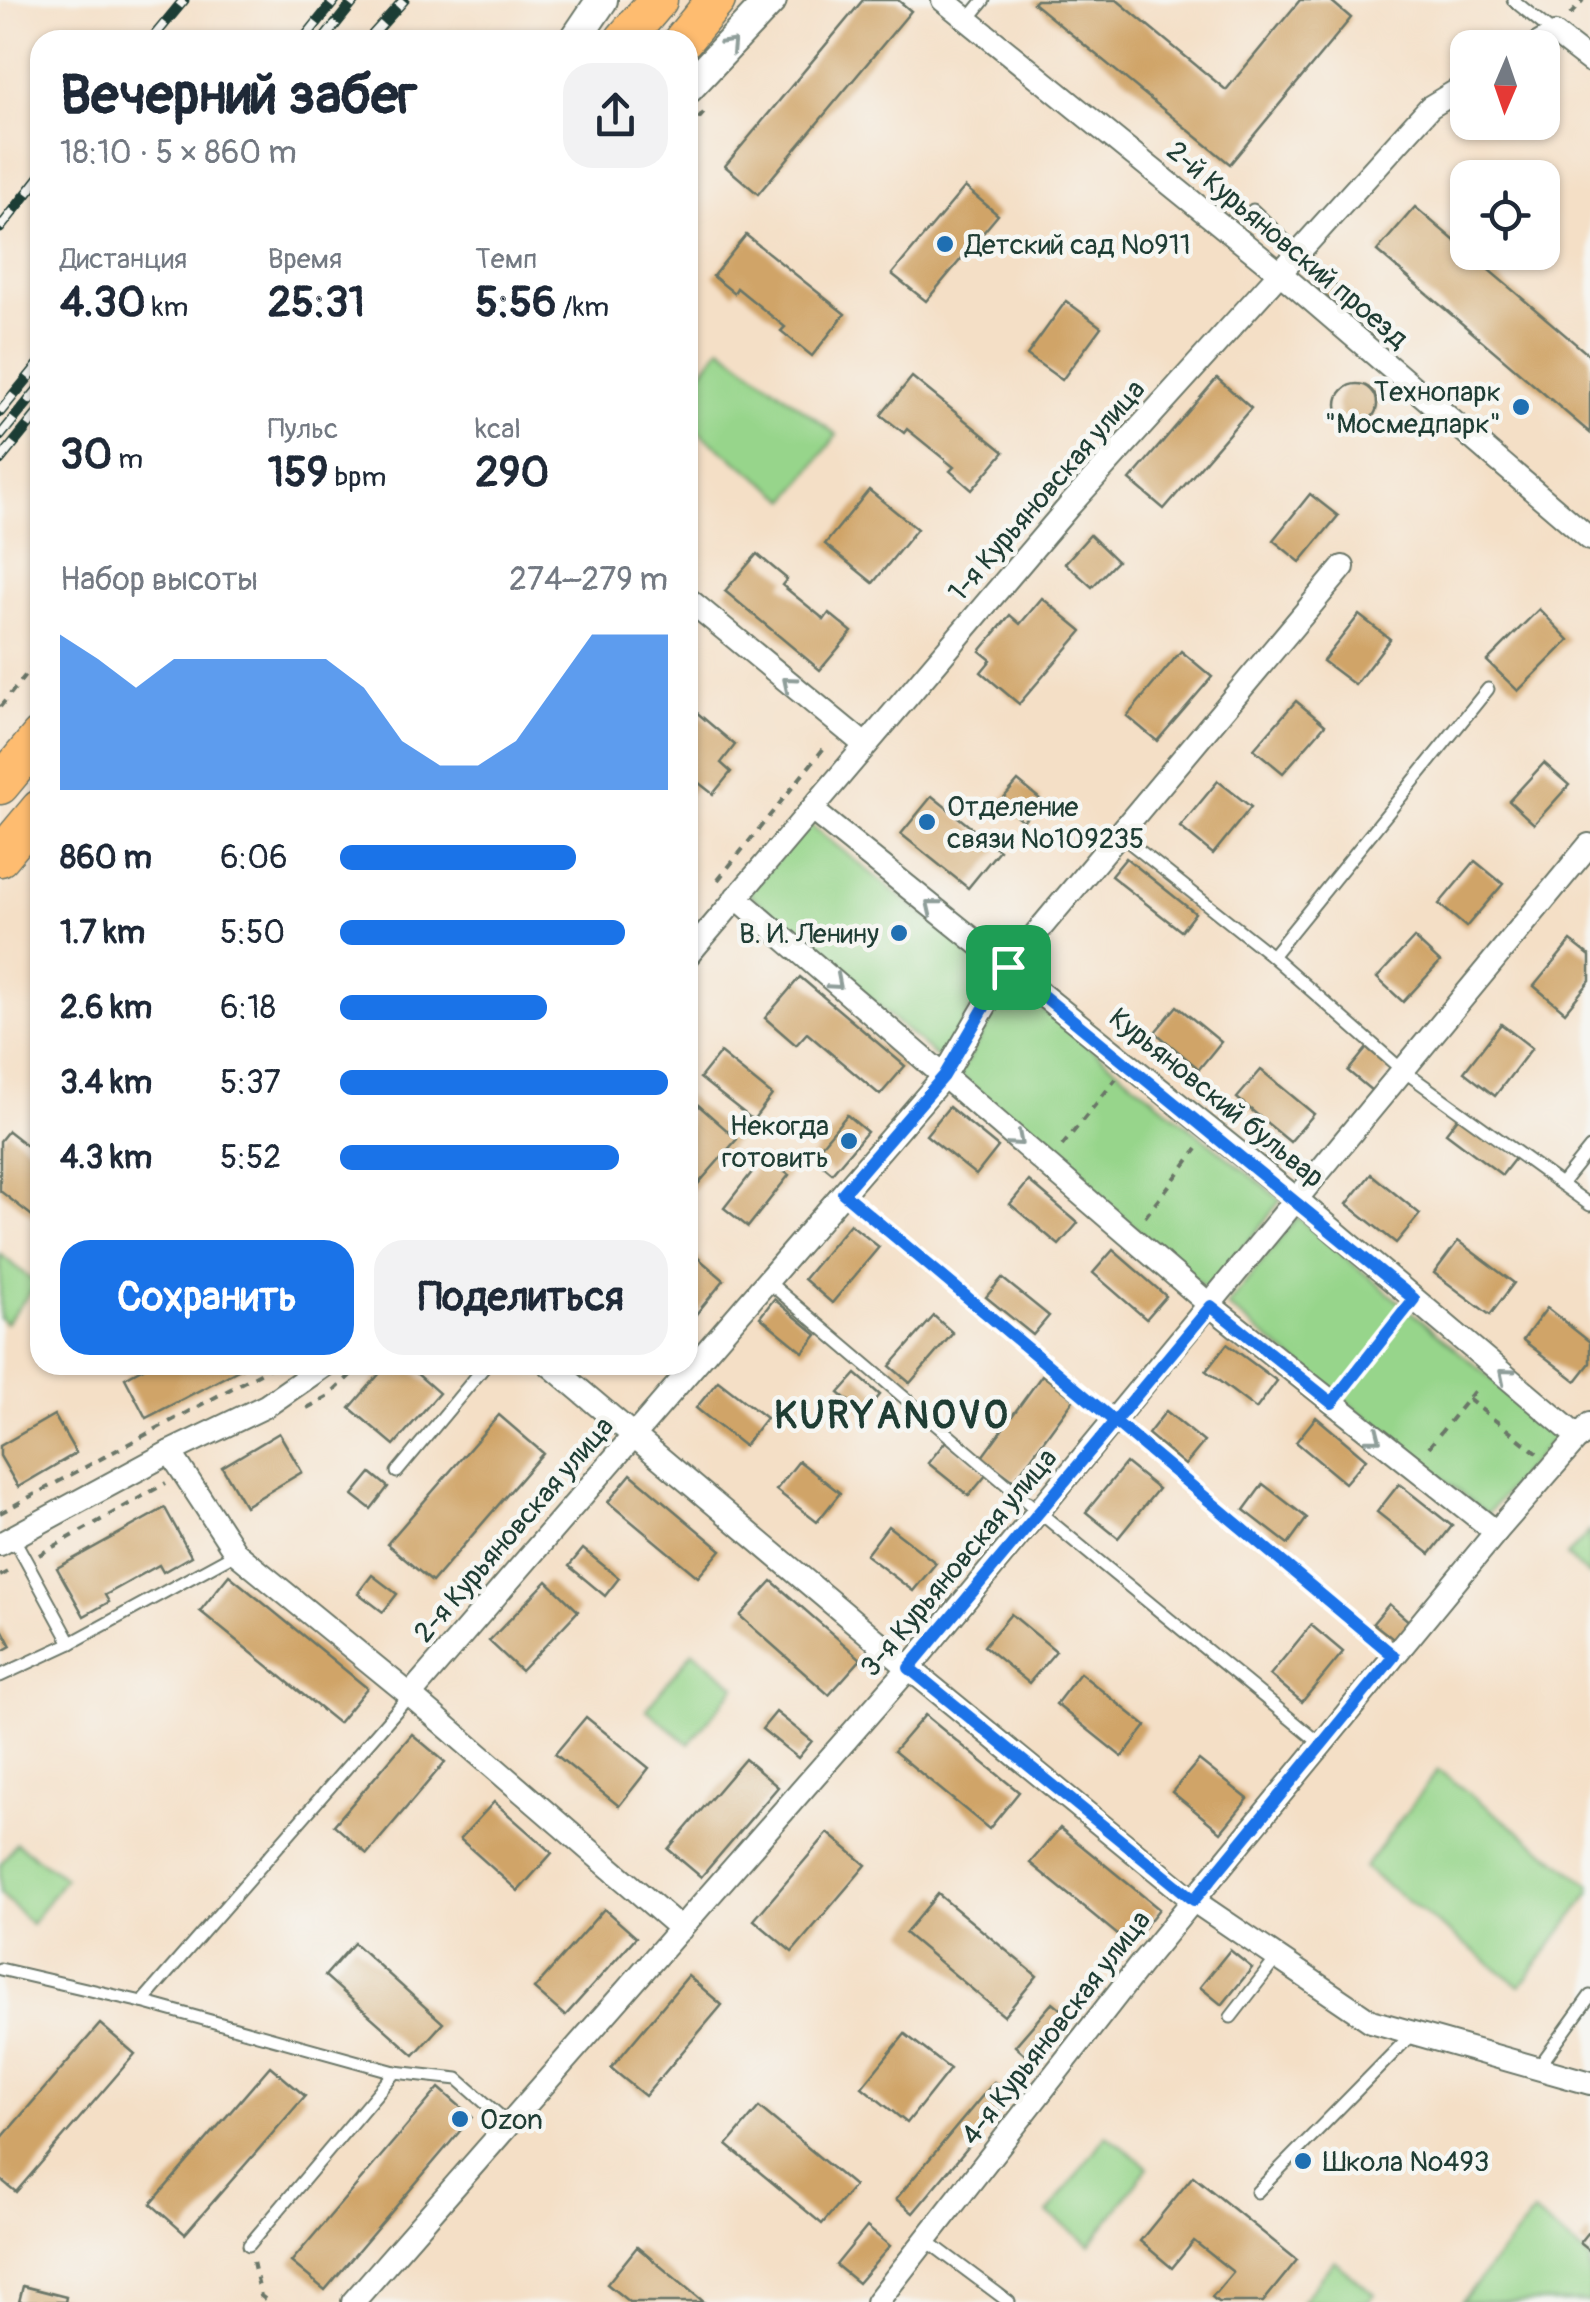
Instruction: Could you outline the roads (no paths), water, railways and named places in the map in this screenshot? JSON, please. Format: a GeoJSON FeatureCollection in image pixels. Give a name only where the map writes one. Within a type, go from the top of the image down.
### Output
{"type":"FeatureCollection","features":[{"type":"Feature","properties":{"kind":"main road"},"geometry":{"type":"LineString","coordinates":[[632,30],[658,0]]}},
{"type":"Feature","properties":{"kind":"main road"},"geometry":{"type":"LineString","coordinates":[[691,30],[716,0]]}},
{"type":"Feature","properties":{"kind":"main road"},"geometry":{"type":"LineString","coordinates":[[0,785],[30,749]]}},
{"type":"Feature","properties":{"kind":"main road"},"geometry":{"type":"LineString","coordinates":[[0,857],[30,821]]}},
{"type":"Feature","properties":{"kind":"street"},"geometry":{"type":"LineString","coordinates":[[582,30],[602,0]]}},
{"type":"Feature","properties":{"kind":"street"},"geometry":{"type":"LineString","coordinates":[[698,77],[771,0]]}},
{"type":"Feature","properties":{"kind":"street","name":"2-й Курьяновский проезд"},"geometry":{"type":"LineString","coordinates":[[943,0],[1280,273],[1590,539]]}},
{"type":"Feature","properties":{"kind":"street"},"geometry":{"type":"LineString","coordinates":[[1560,38],[1590,61]]}},
{"type":"Feature","properties":{"kind":"street","name":"1-я Курьяновская улица"},"geometry":{"type":"LineString","coordinates":[[698,933],[736,897],[812,810],[1070,505],[1430,106],[1450,94]]}},
{"type":"Feature","properties":{"kind":"street","name":"2-я Курьяновская улица"},"geometry":{"type":"LineString","coordinates":[[698,1359],[944,1076],[1008,967],[1343,567]]}},
{"type":"Feature","properties":{"kind":"street"},"geometry":{"type":"LineString","coordinates":[[698,607],[864,745]]}},
{"type":"Feature","properties":{"kind":"street","name":"Курьяновский бульвар"},"geometry":{"type":"LineString","coordinates":[[812,810],[1295,1198],[1494,1366],[1585,1431]]}},
{"type":"Feature","properties":{"kind":"street","name":"3-я Курьяновская улица"},"geometry":{"type":"LineString","coordinates":[[353,2302],[909,1668],[1589,845]]}},
{"type":"Feature","properties":{"kind":"street"},"geometry":{"type":"LineString","coordinates":[[736,897],[1211,1306],[1496,1532]]}},
{"type":"Feature","properties":{"kind":"street"},"geometry":{"type":"LineString","coordinates":[[6,1541],[170,1452],[266,1406],[304,1375]]}},
{"type":"Feature","properties":{"kind":"street"},"geometry":{"type":"LineString","coordinates":[[562,1375],[909,1668],[1194,1900],[1277,1958],[1370,2022],[1590,2083]]}},
{"type":"Feature","properties":{"kind":"street","name":"2-я Курьяновская улица"},"geometry":{"type":"LineString","coordinates":[[410,1694],[684,1375]]}},
{"type":"Feature","properties":{"kind":"street","name":"4-я Курьяновская улица"},"geometry":{"type":"LineString","coordinates":[[878,2302],[1194,1900],[1496,1532],[1585,1431]]}},
{"type":"Feature","properties":{"kind":"street"},"geometry":{"type":"LineString","coordinates":[[170,1452],[236,1553],[410,1694],[681,1929]]}},
{"type":"Feature","properties":{"kind":"lane"},"geometry":{"type":"LineString","coordinates":[[968,20],[984,0]]}},
{"type":"Feature","properties":{"kind":"lane"},"geometry":{"type":"LineString","coordinates":[[1514,0],[1550,30]]}},
{"type":"Feature","properties":{"kind":"lane"},"geometry":{"type":"LineString","coordinates":[[1252,210],[1298,253]]}},
{"type":"Feature","properties":{"kind":"lane"},"geometry":{"type":"LineString","coordinates":[[1272,956],[1488,688]]}},
{"type":"Feature","properties":{"kind":"lane"},"geometry":{"type":"LineString","coordinates":[[1120,835],[1272,956],[1401,1069],[1590,1205]]}},
{"type":"Feature","properties":{"kind":"lane"},"geometry":{"type":"LineString","coordinates":[[1562,1183],[1590,1148]]}},
{"type":"Feature","properties":{"kind":"lane"},"geometry":{"type":"LineString","coordinates":[[843,1193],[1394,1656]]}},
{"type":"Feature","properties":{"kind":"lane"},"geometry":{"type":"LineString","coordinates":[[766,1280],[1039,1512],[1322,1744]]}},
{"type":"Feature","properties":{"kind":"lane"},"geometry":{"type":"LineString","coordinates":[[397,1472],[478,1375]]}},
{"type":"Feature","properties":{"kind":"lane"},"geometry":{"type":"LineString","coordinates":[[6,1541],[72,1643]]}},
{"type":"Feature","properties":{"kind":"lane"},"geometry":{"type":"LineString","coordinates":[[0,1676],[72,1643],[236,1553]]}},
{"type":"Feature","properties":{"kind":"lane"},"geometry":{"type":"LineString","coordinates":[[142,2002],[410,1694]]}},
{"type":"Feature","properties":{"kind":"lane"},"geometry":{"type":"LineString","coordinates":[[1231,2017],[1277,1958]]}},
{"type":"Feature","properties":{"kind":"lane"},"geometry":{"type":"LineString","coordinates":[[0,1969],[142,2002],[395,2072],[458,2079],[509,2124]]}},
{"type":"Feature","properties":{"kind":"lane"},"geometry":{"type":"LineString","coordinates":[[1538,2068],[1590,1996]]}},
{"type":"Feature","properties":{"kind":"lane"},"geometry":{"type":"LineString","coordinates":[[1258,2192],[1413,2033]]}},
{"type":"Feature","properties":{"kind":"lane"},"geometry":{"type":"LineString","coordinates":[[249,2245],[395,2072]]}},
{"type":"Feature","properties":{"kind":"lane"},"geometry":{"type":"LineString","coordinates":[[926,2240],[1009,2302]]}},
{"type":"Feature","properties":{"kind":"railway"},"geometry":{"type":"LineString","coordinates":[[159,30],[184,0]]}},
{"type":"Feature","properties":{"kind":"railway"},"geometry":{"type":"LineString","coordinates":[[311,30],[335,0]]}},
{"type":"Feature","properties":{"kind":"railway"},"geometry":{"type":"LineString","coordinates":[[331,30],[355,0]]}},
{"type":"Feature","properties":{"kind":"railway"},"geometry":{"type":"LineString","coordinates":[[377,30],[404,0]]}},
{"type":"Feature","properties":{"kind":"railway"},"geometry":{"type":"LineString","coordinates":[[0,228],[30,190]]}},
{"type":"Feature","properties":{"kind":"railway"},"geometry":{"type":"LineString","coordinates":[[0,412],[30,375]]}},
{"type":"Feature","properties":{"kind":"railway"},"geometry":{"type":"LineString","coordinates":[[0,436],[30,399]]}},
{"type":"Feature","properties":{"kind":"railway"},"geometry":{"type":"LineString","coordinates":[[0,460],[30,423]]}},
{"type":"Feature","properties":{"kind":"place","name":"Детский сад №911"},"geometry":{"type":"Point","coordinates":[945,244]}},
{"type":"Feature","properties":{"kind":"place","name":"Технопарк \"Мосмедпарк\""},"geometry":{"type":"Point","coordinates":[1521,407]}},
{"type":"Feature","properties":{"kind":"place","name":"Отделение связи №109235"},"geometry":{"type":"Point","coordinates":[927,822]}},
{"type":"Feature","properties":{"kind":"place","name":"В. И. Ленину"},"geometry":{"type":"Point","coordinates":[899,933]}},
{"type":"Feature","properties":{"kind":"place","name":"Некогда готовить"},"geometry":{"type":"Point","coordinates":[849,1141]}},
{"type":"Feature","properties":{"kind":"place","name":"Ozon"},"geometry":{"type":"Point","coordinates":[460,2119]}},
{"type":"Feature","properties":{"kind":"place","name":"Школа №493"},"geometry":{"type":"Point","coordinates":[1303,2161]}},
{"type":"Feature","properties":{"kind":"district","name":"KURYANOVO"},"geometry":{"type":"Point","coordinates":[892,1415]}}]}
